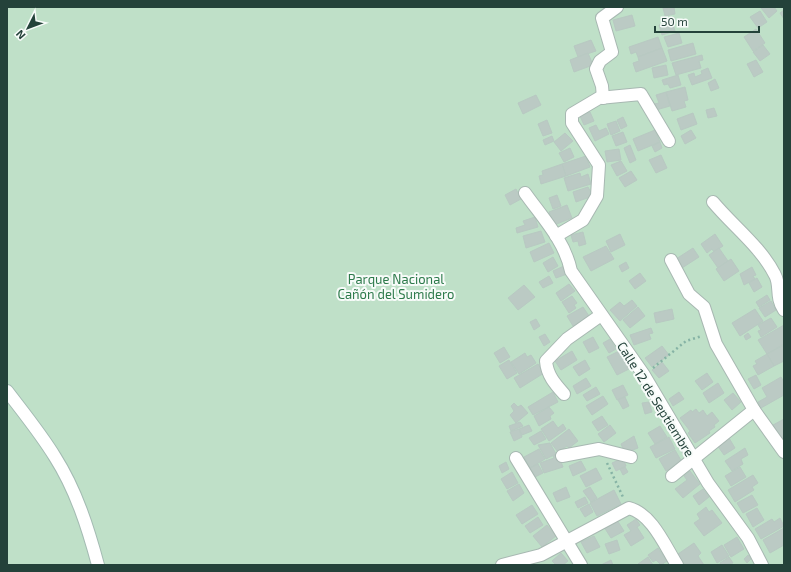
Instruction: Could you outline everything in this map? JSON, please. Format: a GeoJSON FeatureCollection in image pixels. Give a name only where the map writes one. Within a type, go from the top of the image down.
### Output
{"type":"FeatureCollection","features":[{"type":"Feature","properties":{"kind":"street"},"geometry":{"type":"LineString","coordinates":[[603,98],[602,86],[596,69],[600,61],[612,52],[602,18],[617,7]]}},
{"type":"Feature","properties":{"kind":"street"},"geometry":{"type":"LineString","coordinates":[[556,236],[583,220],[597,196],[598,165],[572,123],[572,114],[599,98],[641,94],[669,141]]}},
{"type":"Feature","properties":{"kind":"street","name":"Calle 12 de Septiembre"},"geometry":{"type":"LineString","coordinates":[[525,193],[556,236],[568,259],[571,271],[601,315],[626,347],[693,458],[748,538],[762,565]]}},
{"type":"Feature","properties":{"kind":"street"},"geometry":{"type":"LineString","coordinates":[[713,202],[753,245],[776,276],[781,306]]}},
{"type":"Feature","properties":{"kind":"street"},"geometry":{"type":"LineString","coordinates":[[671,260],[689,294],[704,307],[716,344],[754,410],[784,452]]}},
{"type":"Feature","properties":{"kind":"street"},"geometry":{"type":"LineString","coordinates":[[564,394],[553,382],[546,368],[546,361],[567,339],[601,315]]}},
{"type":"Feature","properties":{"kind":"street"},"geometry":{"type":"LineString","coordinates":[[7,390],[55,457],[69,482],[90,533],[98,565]]}},
{"type":"Feature","properties":{"kind":"street"},"geometry":{"type":"LineString","coordinates":[[672,476],[754,410]]}},
{"type":"Feature","properties":{"kind":"street"},"geometry":{"type":"LineString","coordinates":[[562,456],[599,448],[631,457]]}},
{"type":"Feature","properties":{"kind":"street"},"geometry":{"type":"LineString","coordinates":[[516,458],[581,565]]}},
{"type":"Feature","properties":{"kind":"street"},"geometry":{"type":"LineString","coordinates":[[502,565],[541,555],[633,509],[651,524],[676,565]]}},
{"type":"Feature","properties":{"kind":"path"},"geometry":{"type":"LineString","coordinates":[[644,375],[686,341],[702,336],[716,344]]}},
{"type":"Feature","properties":{"kind":"path"},"geometry":{"type":"LineString","coordinates":[[599,448],[633,509]]}},
{"type":"Feature","properties":{"kind":"green space","name":"Parque Nacional Cañón del Sumidero"},"geometry":{"type":"Polygon","coordinates":[[[7,7],[784,7],[784,565],[7,565],[7,7]]]}},
{"type":"Feature","properties":{"kind":"building"},"geometry":{"type":"Polygon","coordinates":[[[674,7],[675,14],[665,16],[663,8],[674,7]]]}},
{"type":"Feature","properties":{"kind":"building"},"geometry":{"type":"Polygon","coordinates":[[[774,7],[777,11],[769,18],[761,8],[774,7]]]}},
{"type":"Feature","properties":{"kind":"building"},"geometry":{"type":"Polygon","coordinates":[[[784,10],[784,19],[780,13],[784,10]]]}},
{"type":"Feature","properties":{"kind":"building"},"geometry":{"type":"Polygon","coordinates":[[[760,11],[767,22],[758,28],[750,17],[760,11]]]}},
{"type":"Feature","properties":{"kind":"building"},"geometry":{"type":"Polygon","coordinates":[[[632,15],[635,26],[616,31],[613,20],[632,15]]]}},
{"type":"Feature","properties":{"kind":"building"},"geometry":{"type":"Polygon","coordinates":[[[672,21],[675,31],[662,35],[659,25],[672,21]]]}},
{"type":"Feature","properties":{"kind":"building"},"geometry":{"type":"Polygon","coordinates":[[[756,29],[765,43],[753,51],[744,37],[756,29]]]}},
{"type":"Feature","properties":{"kind":"building"},"geometry":{"type":"Polygon","coordinates":[[[679,33],[682,43],[668,47],[664,37],[679,33]]]}},
{"type":"Feature","properties":{"kind":"building"},"geometry":{"type":"Polygon","coordinates":[[[658,37],[662,48],[638,57],[636,52],[631,54],[629,47],[658,37]]]}},
{"type":"Feature","properties":{"kind":"building"},"geometry":{"type":"Polygon","coordinates":[[[591,40],[596,51],[578,57],[574,46],[591,40]]]}},
{"type":"Feature","properties":{"kind":"building"},"geometry":{"type":"Polygon","coordinates":[[[693,43],[696,54],[671,61],[668,50],[693,43]]]}},
{"type":"Feature","properties":{"kind":"building"},"geometry":{"type":"Polygon","coordinates":[[[763,45],[770,54],[760,61],[753,52],[763,45]]]}},
{"type":"Feature","properties":{"kind":"building"},"geometry":{"type":"Polygon","coordinates":[[[662,48],[667,61],[636,72],[633,63],[639,61],[638,57],[662,48]]]}},
{"type":"Feature","properties":{"kind":"building"},"geometry":{"type":"Polygon","coordinates":[[[588,53],[593,65],[574,72],[570,60],[588,53]]]}},
{"type":"Feature","properties":{"kind":"building"},"geometry":{"type":"Polygon","coordinates":[[[702,55],[703,60],[699,61],[701,68],[676,75],[672,63],[702,55]]]}},
{"type":"Feature","properties":{"kind":"building"},"geometry":{"type":"Polygon","coordinates":[[[756,60],[763,72],[754,77],[747,64],[756,60]]]}},
{"type":"Feature","properties":{"kind":"building"},"geometry":{"type":"Polygon","coordinates":[[[666,65],[668,75],[654,78],[652,68],[666,65]]]}},
{"type":"Feature","properties":{"kind":"building"},"geometry":{"type":"Polygon","coordinates":[[[708,68],[712,78],[692,85],[688,75],[694,73],[695,77],[702,74],[701,71],[708,68]]]}},
{"type":"Feature","properties":{"kind":"building"},"geometry":{"type":"Polygon","coordinates":[[[678,75],[681,85],[670,88],[668,84],[664,85],[662,80],[678,75]]]}},
{"type":"Feature","properties":{"kind":"building"},"geometry":{"type":"Polygon","coordinates":[[[715,79],[719,88],[711,91],[708,83],[715,79]]]}},
{"type":"Feature","properties":{"kind":"building"},"geometry":{"type":"Polygon","coordinates":[[[685,87],[688,100],[684,101],[686,107],[672,111],[666,92],[685,87]]]}},
{"type":"Feature","properties":{"kind":"building"},"geometry":{"type":"Polygon","coordinates":[[[666,92],[670,106],[656,110],[654,104],[659,103],[656,95],[666,92]]]}},
{"type":"Feature","properties":{"kind":"building"},"geometry":{"type":"Polygon","coordinates":[[[536,95],[541,105],[523,114],[518,103],[536,95]]]}},
{"type":"Feature","properties":{"kind":"building"},"geometry":{"type":"Polygon","coordinates":[[[714,108],[717,116],[708,118],[706,110],[714,108]]]}},
{"type":"Feature","properties":{"kind":"building"},"geometry":{"type":"Polygon","coordinates":[[[590,112],[594,121],[584,125],[580,116],[590,112]]]}},
{"type":"Feature","properties":{"kind":"building"},"geometry":{"type":"Polygon","coordinates":[[[693,113],[697,124],[681,130],[677,119],[693,113]]]}},
{"type":"Feature","properties":{"kind":"building"},"geometry":{"type":"Polygon","coordinates":[[[623,117],[627,126],[621,129],[617,120],[623,117]]]}},
{"type":"Feature","properties":{"kind":"building"},"geometry":{"type":"Polygon","coordinates":[[[547,120],[552,133],[543,136],[538,124],[547,120]]]}},
{"type":"Feature","properties":{"kind":"building"},"geometry":{"type":"Polygon","coordinates":[[[616,121],[620,131],[611,135],[607,124],[616,121]]]}},
{"type":"Feature","properties":{"kind":"building"},"geometry":{"type":"Polygon","coordinates":[[[596,125],[599,131],[606,128],[609,134],[595,141],[589,128],[596,125]]]}},
{"type":"Feature","properties":{"kind":"building"},"geometry":{"type":"Polygon","coordinates":[[[655,130],[660,142],[638,151],[633,139],[655,130]]]}},
{"type":"Feature","properties":{"kind":"building"},"geometry":{"type":"Polygon","coordinates":[[[691,130],[696,138],[685,144],[681,136],[691,130]]]}},
{"type":"Feature","properties":{"kind":"building"},"geometry":{"type":"Polygon","coordinates":[[[623,132],[627,142],[616,146],[612,136],[623,132]]]}},
{"type":"Feature","properties":{"kind":"building"},"geometry":{"type":"Polygon","coordinates":[[[565,133],[573,141],[561,151],[554,142],[565,133]]]}},
{"type":"Feature","properties":{"kind":"building"},"geometry":{"type":"Polygon","coordinates":[[[552,136],[554,141],[545,145],[543,140],[552,136]]]}},
{"type":"Feature","properties":{"kind":"building"},"geometry":{"type":"Polygon","coordinates":[[[660,142],[662,148],[655,152],[652,146],[660,142]]]}},
{"type":"Feature","properties":{"kind":"building"},"geometry":{"type":"Polygon","coordinates":[[[630,145],[636,160],[630,163],[624,148],[630,145]]]}},
{"type":"Feature","properties":{"kind":"building"},"geometry":{"type":"Polygon","coordinates":[[[570,148],[574,157],[564,162],[559,153],[570,148]]]}},
{"type":"Feature","properties":{"kind":"building"},"geometry":{"type":"Polygon","coordinates":[[[619,149],[621,160],[607,162],[605,151],[619,149]]]}},
{"type":"Feature","properties":{"kind":"building"},"geometry":{"type":"Polygon","coordinates":[[[661,155],[667,168],[656,173],[649,160],[661,155]]]}},
{"type":"Feature","properties":{"kind":"building"},"geometry":{"type":"Polygon","coordinates":[[[586,156],[590,167],[566,176],[562,164],[586,156]]]}},
{"type":"Feature","properties":{"kind":"building"},"geometry":{"type":"Polygon","coordinates":[[[621,161],[627,171],[617,176],[611,165],[621,161]]]}},
{"type":"Feature","properties":{"kind":"building"},"geometry":{"type":"Polygon","coordinates":[[[562,164],[566,176],[541,184],[539,176],[543,175],[542,171],[562,164]]]}},
{"type":"Feature","properties":{"kind":"building"},"geometry":{"type":"Polygon","coordinates":[[[631,171],[637,180],[625,187],[619,178],[631,171]]]}},
{"type":"Feature","properties":{"kind":"building"},"geometry":{"type":"Polygon","coordinates":[[[580,173],[581,177],[588,174],[591,184],[568,191],[564,178],[580,173]]]}},
{"type":"Feature","properties":{"kind":"building"},"geometry":{"type":"Polygon","coordinates":[[[588,187],[593,196],[576,202],[573,192],[588,187]]]}},
{"type":"Feature","properties":{"kind":"building"},"geometry":{"type":"Polygon","coordinates":[[[516,189],[521,199],[510,205],[505,195],[516,189]]]}},
{"type":"Feature","properties":{"kind":"building"},"geometry":{"type":"Polygon","coordinates":[[[557,195],[561,206],[553,209],[549,198],[557,195]]]}},
{"type":"Feature","properties":{"kind":"building"},"geometry":{"type":"Polygon","coordinates":[[[567,205],[572,218],[554,225],[549,212],[567,205]]]}},
{"type":"Feature","properties":{"kind":"building"},"geometry":{"type":"Polygon","coordinates":[[[535,217],[538,227],[517,233],[516,228],[525,225],[523,221],[535,217]]]}},
{"type":"Feature","properties":{"kind":"building"},"geometry":{"type":"Polygon","coordinates":[[[541,231],[545,242],[526,248],[523,236],[541,231]]]}},
{"type":"Feature","properties":{"kind":"building"},"geometry":{"type":"Polygon","coordinates":[[[583,232],[586,244],[579,246],[578,241],[573,242],[571,235],[583,232]]]}},
{"type":"Feature","properties":{"kind":"building"},"geometry":{"type":"Polygon","coordinates":[[[620,234],[625,245],[611,252],[606,241],[620,234]]]}},
{"type":"Feature","properties":{"kind":"building"},"geometry":{"type":"Polygon","coordinates":[[[715,234],[723,246],[714,252],[712,249],[707,253],[701,244],[715,234]]]}},
{"type":"Feature","properties":{"kind":"building"},"geometry":{"type":"Polygon","coordinates":[[[549,243],[554,253],[534,262],[530,252],[549,243]]]}},
{"type":"Feature","properties":{"kind":"building"},"geometry":{"type":"Polygon","coordinates":[[[606,246],[614,259],[591,271],[583,257],[606,246]]]}},
{"type":"Feature","properties":{"kind":"building"},"geometry":{"type":"Polygon","coordinates":[[[693,248],[699,257],[682,268],[676,259],[693,248]]]}},
{"type":"Feature","properties":{"kind":"building"},"geometry":{"type":"Polygon","coordinates":[[[719,248],[728,261],[718,268],[709,255],[719,248]]]}},
{"type":"Feature","properties":{"kind":"building"},"geometry":{"type":"Polygon","coordinates":[[[553,257],[558,266],[548,272],[543,263],[553,257]]]}},
{"type":"Feature","properties":{"kind":"building"},"geometry":{"type":"Polygon","coordinates":[[[731,259],[739,271],[724,281],[716,269],[731,259]]]}},
{"type":"Feature","properties":{"kind":"building"},"geometry":{"type":"Polygon","coordinates":[[[626,262],[629,268],[622,272],[619,266],[626,262]]]}},
{"type":"Feature","properties":{"kind":"building"},"geometry":{"type":"Polygon","coordinates":[[[564,266],[567,274],[556,278],[553,271],[564,266]]]}},
{"type":"Feature","properties":{"kind":"building"},"geometry":{"type":"Polygon","coordinates":[[[752,267],[756,275],[753,276],[755,279],[744,285],[740,274],[752,267]]]}},
{"type":"Feature","properties":{"kind":"building"},"geometry":{"type":"Polygon","coordinates":[[[640,273],[646,281],[635,289],[629,281],[640,273]]]}},
{"type":"Feature","properties":{"kind":"building"},"geometry":{"type":"Polygon","coordinates":[[[549,276],[553,283],[543,288],[539,282],[549,276]]]}},
{"type":"Feature","properties":{"kind":"building"},"geometry":{"type":"Polygon","coordinates":[[[757,278],[762,287],[754,292],[749,283],[757,278]]]}},
{"type":"Feature","properties":{"kind":"building"},"geometry":{"type":"Polygon","coordinates":[[[569,284],[575,291],[561,301],[556,293],[569,284]]]}},
{"type":"Feature","properties":{"kind":"building"},"geometry":{"type":"Polygon","coordinates":[[[524,285],[535,297],[518,310],[508,298],[524,285]]]}},
{"type":"Feature","properties":{"kind":"building"},"geometry":{"type":"Polygon","coordinates":[[[767,295],[770,300],[759,307],[756,302],[767,295]]]}},
{"type":"Feature","properties":{"kind":"building"},"geometry":{"type":"Polygon","coordinates":[[[572,296],[577,303],[574,305],[576,308],[569,313],[562,302],[572,296]]]}},
{"type":"Feature","properties":{"kind":"building"},"geometry":{"type":"Polygon","coordinates":[[[632,300],[637,306],[620,321],[610,310],[620,302],[624,306],[632,300]]]}},
{"type":"Feature","properties":{"kind":"building"},"geometry":{"type":"Polygon","coordinates":[[[771,301],[776,310],[765,317],[759,308],[771,301]]]}},
{"type":"Feature","properties":{"kind":"building"},"geometry":{"type":"Polygon","coordinates":[[[583,307],[589,316],[573,326],[567,316],[583,307]]]}},
{"type":"Feature","properties":{"kind":"building"},"geometry":{"type":"Polygon","coordinates":[[[638,307],[645,316],[630,328],[623,320],[638,307]]]}},
{"type":"Feature","properties":{"kind":"building"},"geometry":{"type":"Polygon","coordinates":[[[672,309],[674,319],[656,323],[654,313],[672,309]]]}},
{"type":"Feature","properties":{"kind":"building"},"geometry":{"type":"Polygon","coordinates":[[[755,309],[763,321],[740,336],[732,323],[755,309]]]}},
{"type":"Feature","properties":{"kind":"building"},"geometry":{"type":"Polygon","coordinates":[[[771,318],[777,327],[761,337],[758,331],[761,330],[758,325],[771,318]]]}},
{"type":"Feature","properties":{"kind":"building"},"geometry":{"type":"Polygon","coordinates":[[[536,319],[540,326],[534,330],[530,322],[536,319]]]}},
{"type":"Feature","properties":{"kind":"building"},"geometry":{"type":"Polygon","coordinates":[[[784,325],[784,344],[767,354],[758,340],[784,325]]]}},
{"type":"Feature","properties":{"kind":"building"},"geometry":{"type":"Polygon","coordinates":[[[651,328],[653,333],[649,334],[651,339],[634,345],[630,335],[651,328]]]}},
{"type":"Feature","properties":{"kind":"building"},"geometry":{"type":"Polygon","coordinates":[[[748,333],[751,337],[746,340],[744,336],[748,333]]]}},
{"type":"Feature","properties":{"kind":"building"},"geometry":{"type":"Polygon","coordinates":[[[545,334],[550,342],[544,346],[539,337],[545,334]]]}},
{"type":"Feature","properties":{"kind":"building"},"geometry":{"type":"Polygon","coordinates":[[[593,337],[599,348],[589,353],[583,342],[593,337]]]}},
{"type":"Feature","properties":{"kind":"building"},"geometry":{"type":"Polygon","coordinates":[[[610,339],[616,349],[609,353],[603,343],[610,339]]]}},
{"type":"Feature","properties":{"kind":"building"},"geometry":{"type":"Polygon","coordinates":[[[784,345],[784,361],[774,366],[767,354],[784,345]]]}},
{"type":"Feature","properties":{"kind":"building"},"geometry":{"type":"Polygon","coordinates":[[[662,346],[669,355],[652,367],[645,358],[662,346]]]}},
{"type":"Feature","properties":{"kind":"building"},"geometry":{"type":"Polygon","coordinates":[[[504,347],[510,357],[500,363],[494,353],[504,347]]]}},
{"type":"Feature","properties":{"kind":"building"},"geometry":{"type":"Polygon","coordinates":[[[572,351],[577,360],[561,370],[555,361],[572,351]]]}},
{"type":"Feature","properties":{"kind":"building"},"geometry":{"type":"Polygon","coordinates":[[[619,351],[629,369],[617,375],[607,357],[619,351]]]}},
{"type":"Feature","properties":{"kind":"building"},"geometry":{"type":"Polygon","coordinates":[[[525,353],[527,357],[531,355],[536,363],[519,374],[511,362],[525,353]]]}},
{"type":"Feature","properties":{"kind":"building"},"geometry":{"type":"Polygon","coordinates":[[[767,354],[774,366],[758,375],[753,366],[757,364],[755,361],[767,354]]]}},
{"type":"Feature","properties":{"kind":"building"},"geometry":{"type":"Polygon","coordinates":[[[509,360],[517,373],[507,379],[499,366],[509,360]]]}},
{"type":"Feature","properties":{"kind":"building"},"geometry":{"type":"Polygon","coordinates":[[[585,360],[590,369],[579,376],[573,367],[585,360]]]}},
{"type":"Feature","properties":{"kind":"building"},"geometry":{"type":"Polygon","coordinates":[[[662,362],[669,371],[659,378],[652,370],[662,362]]]}},
{"type":"Feature","properties":{"kind":"building"},"geometry":{"type":"Polygon","coordinates":[[[538,364],[544,373],[520,388],[514,378],[538,364]]]}},
{"type":"Feature","properties":{"kind":"building"},"geometry":{"type":"Polygon","coordinates":[[[707,373],[713,382],[702,390],[695,381],[707,373]]]}},
{"type":"Feature","properties":{"kind":"building"},"geometry":{"type":"Polygon","coordinates":[[[756,375],[761,385],[754,389],[748,379],[756,375]]]}},
{"type":"Feature","properties":{"kind":"building"},"geometry":{"type":"Polygon","coordinates":[[[781,377],[784,382],[784,395],[761,408],[758,402],[767,397],[762,388],[781,377]]]}},
{"type":"Feature","properties":{"kind":"building"},"geometry":{"type":"Polygon","coordinates":[[[586,378],[591,386],[577,394],[573,386],[586,378]]]}},
{"type":"Feature","properties":{"kind":"building"},"geometry":{"type":"Polygon","coordinates":[[[718,383],[724,393],[709,403],[703,393],[718,383]]]}},
{"type":"Feature","properties":{"kind":"building"},"geometry":{"type":"Polygon","coordinates":[[[623,385],[628,395],[617,400],[612,390],[623,385]]]}},
{"type":"Feature","properties":{"kind":"building"},"geometry":{"type":"Polygon","coordinates":[[[596,387],[600,394],[587,401],[583,395],[596,387]]]}},
{"type":"Feature","properties":{"kind":"building"},"geometry":{"type":"Polygon","coordinates":[[[553,392],[558,402],[533,415],[528,407],[553,392]]]}},
{"type":"Feature","properties":{"kind":"building"},"geometry":{"type":"Polygon","coordinates":[[[679,392],[684,399],[673,406],[669,399],[679,392]]]}},
{"type":"Feature","properties":{"kind":"building"},"geometry":{"type":"Polygon","coordinates":[[[733,393],[741,402],[732,410],[724,400],[733,393]]]}},
{"type":"Feature","properties":{"kind":"building"},"geometry":{"type":"Polygon","coordinates":[[[603,396],[608,404],[592,415],[586,406],[603,396]]]}},
{"type":"Feature","properties":{"kind":"building"},"geometry":{"type":"Polygon","coordinates":[[[625,397],[629,406],[623,409],[618,400],[625,397]]]}},
{"type":"Feature","properties":{"kind":"building"},"geometry":{"type":"Polygon","coordinates":[[[649,402],[652,412],[645,414],[642,403],[649,402]]]}},
{"type":"Feature","properties":{"kind":"building"},"geometry":{"type":"Polygon","coordinates":[[[514,403],[518,407],[521,405],[528,413],[516,423],[510,415],[514,411],[511,406],[514,403]]]}},
{"type":"Feature","properties":{"kind":"building"},"geometry":{"type":"Polygon","coordinates":[[[549,407],[554,413],[550,416],[551,419],[539,426],[534,416],[549,407]]]}},
{"type":"Feature","properties":{"kind":"building"},"geometry":{"type":"Polygon","coordinates":[[[696,409],[699,413],[703,410],[707,416],[712,412],[719,421],[714,425],[715,427],[709,431],[710,433],[695,443],[688,433],[690,431],[680,418],[691,410],[692,412],[696,409]]]}},
{"type":"Feature","properties":{"kind":"building"},"geometry":{"type":"Polygon","coordinates":[[[602,416],[608,425],[598,431],[592,422],[602,416]]]}},
{"type":"Feature","properties":{"kind":"building"},"geometry":{"type":"Polygon","coordinates":[[[784,419],[784,444],[773,425],[784,419]]]}},
{"type":"Feature","properties":{"kind":"building"},"geometry":{"type":"Polygon","coordinates":[[[553,421],[558,428],[563,424],[566,429],[549,441],[541,429],[553,421]]]}},
{"type":"Feature","properties":{"kind":"building"},"geometry":{"type":"Polygon","coordinates":[[[520,422],[523,426],[511,431],[509,426],[520,422]]]}},
{"type":"Feature","properties":{"kind":"building"},"geometry":{"type":"Polygon","coordinates":[[[529,425],[532,431],[522,435],[519,429],[529,425]]]}},
{"type":"Feature","properties":{"kind":"building"},"geometry":{"type":"Polygon","coordinates":[[[610,425],[616,433],[604,442],[598,434],[610,425]]]}},
{"type":"Feature","properties":{"kind":"building"},"geometry":{"type":"Polygon","coordinates":[[[660,426],[667,437],[655,444],[648,433],[660,426]]]}},
{"type":"Feature","properties":{"kind":"building"},"geometry":{"type":"Polygon","coordinates":[[[519,429],[522,437],[514,441],[510,432],[519,429]]]}},
{"type":"Feature","properties":{"kind":"building"},"geometry":{"type":"Polygon","coordinates":[[[569,429],[578,441],[569,448],[567,446],[558,452],[551,443],[569,429]]]}},
{"type":"Feature","properties":{"kind":"building"},"geometry":{"type":"Polygon","coordinates":[[[541,431],[546,439],[534,445],[529,438],[541,431]]]}},
{"type":"Feature","properties":{"kind":"building"},"geometry":{"type":"Polygon","coordinates":[[[634,436],[638,448],[625,453],[621,444],[634,436]]]}},
{"type":"Feature","properties":{"kind":"building"},"geometry":{"type":"Polygon","coordinates":[[[669,437],[675,449],[656,458],[650,447],[669,437]]]}},
{"type":"Feature","properties":{"kind":"building"},"geometry":{"type":"Polygon","coordinates":[[[729,438],[735,448],[724,455],[717,445],[729,438]]]}},
{"type":"Feature","properties":{"kind":"building"},"geometry":{"type":"Polygon","coordinates":[[[550,443],[556,454],[546,459],[538,445],[550,443]]]}},
{"type":"Feature","properties":{"kind":"building"},"geometry":{"type":"Polygon","coordinates":[[[745,448],[748,455],[741,459],[743,464],[732,471],[725,461],[745,448]]]}},
{"type":"Feature","properties":{"kind":"building"},"geometry":{"type":"Polygon","coordinates":[[[539,449],[545,459],[530,468],[524,457],[539,449]]]}},
{"type":"Feature","properties":{"kind":"building"},"geometry":{"type":"Polygon","coordinates":[[[675,450],[682,462],[666,471],[659,459],[675,450]]]}},
{"type":"Feature","properties":{"kind":"building"},"geometry":{"type":"Polygon","coordinates":[[[558,454],[563,467],[544,473],[540,463],[554,458],[553,456],[558,454]]]}},
{"type":"Feature","properties":{"kind":"building"},"geometry":{"type":"Polygon","coordinates":[[[623,458],[626,466],[616,471],[612,463],[623,458]]]}},
{"type":"Feature","properties":{"kind":"building"},"geometry":{"type":"Polygon","coordinates":[[[581,461],[586,470],[573,476],[569,466],[581,461]]]}},
{"type":"Feature","properties":{"kind":"building"},"geometry":{"type":"Polygon","coordinates":[[[506,462],[509,469],[502,473],[499,466],[506,462]]]}},
{"type":"Feature","properties":{"kind":"building"},"geometry":{"type":"Polygon","coordinates":[[[538,464],[543,473],[535,477],[530,468],[538,464]]]}},
{"type":"Feature","properties":{"kind":"building"},"geometry":{"type":"Polygon","coordinates":[[[625,467],[628,472],[623,475],[620,469],[625,467]]]}},
{"type":"Feature","properties":{"kind":"building"},"geometry":{"type":"Polygon","coordinates":[[[740,467],[746,477],[731,486],[725,476],[740,467]]]}},
{"type":"Feature","properties":{"kind":"building"},"geometry":{"type":"Polygon","coordinates":[[[596,468],[602,479],[586,487],[580,476],[596,468]]]}},
{"type":"Feature","properties":{"kind":"building"},"geometry":{"type":"Polygon","coordinates":[[[690,471],[700,484],[683,498],[675,489],[687,480],[684,476],[690,471]]]}},
{"type":"Feature","properties":{"kind":"building"},"geometry":{"type":"Polygon","coordinates":[[[512,472],[518,483],[507,489],[501,479],[512,472]]]}},
{"type":"Feature","properties":{"kind":"building"},"geometry":{"type":"Polygon","coordinates":[[[753,475],[758,483],[752,487],[754,490],[735,502],[728,490],[753,475]]]}},
{"type":"Feature","properties":{"kind":"building"},"geometry":{"type":"Polygon","coordinates":[[[519,484],[524,493],[513,501],[507,491],[519,484]]]}},
{"type":"Feature","properties":{"kind":"building"},"geometry":{"type":"Polygon","coordinates":[[[566,487],[570,497],[557,502],[553,493],[566,487]]]}},
{"type":"Feature","properties":{"kind":"building"},"geometry":{"type":"Polygon","coordinates":[[[590,487],[597,498],[591,502],[583,491],[590,487]]]}},
{"type":"Feature","properties":{"kind":"building"},"geometry":{"type":"Polygon","coordinates":[[[703,489],[709,497],[699,505],[693,496],[703,489]]]}},
{"type":"Feature","properties":{"kind":"building"},"geometry":{"type":"Polygon","coordinates":[[[614,490],[621,504],[597,516],[590,503],[614,490]]]}},
{"type":"Feature","properties":{"kind":"building"},"geometry":{"type":"Polygon","coordinates":[[[752,495],[758,505],[743,513],[737,503],[752,495]]]}},
{"type":"Feature","properties":{"kind":"building"},"geometry":{"type":"Polygon","coordinates":[[[585,497],[588,503],[578,508],[575,502],[585,497]]]}},
{"type":"Feature","properties":{"kind":"building"},"geometry":{"type":"Polygon","coordinates":[[[589,504],[593,512],[585,517],[580,509],[589,504]]]}},
{"type":"Feature","properties":{"kind":"building"},"geometry":{"type":"Polygon","coordinates":[[[532,505],[538,514],[522,524],[516,515],[532,505]]]}},
{"type":"Feature","properties":{"kind":"building"},"geometry":{"type":"Polygon","coordinates":[[[706,507],[709,512],[712,510],[722,523],[704,536],[694,523],[700,519],[697,514],[706,507]]]}},
{"type":"Feature","properties":{"kind":"building"},"geometry":{"type":"Polygon","coordinates":[[[757,508],[764,520],[753,527],[746,514],[757,508]]]}},
{"type":"Feature","properties":{"kind":"building"},"geometry":{"type":"Polygon","coordinates":[[[538,517],[543,525],[530,533],[525,526],[538,517]]]}},
{"type":"Feature","properties":{"kind":"building"},"geometry":{"type":"Polygon","coordinates":[[[780,518],[784,526],[761,539],[755,529],[772,519],[774,522],[780,518]]]}},
{"type":"Feature","properties":{"kind":"building"},"geometry":{"type":"Polygon","coordinates":[[[636,519],[640,525],[637,527],[644,538],[631,546],[624,535],[631,531],[627,525],[636,519]]]}},
{"type":"Feature","properties":{"kind":"building"},"geometry":{"type":"Polygon","coordinates":[[[617,520],[624,531],[611,538],[604,527],[617,520]]]}},
{"type":"Feature","properties":{"kind":"building"},"geometry":{"type":"Polygon","coordinates":[[[547,525],[556,536],[542,547],[533,536],[547,525]]]}},
{"type":"Feature","properties":{"kind":"building"},"geometry":{"type":"Polygon","coordinates":[[[784,528],[784,545],[770,553],[763,540],[784,528]]]}},
{"type":"Feature","properties":{"kind":"building"},"geometry":{"type":"Polygon","coordinates":[[[594,536],[600,547],[587,553],[581,542],[594,536]]]}},
{"type":"Feature","properties":{"kind":"building"},"geometry":{"type":"Polygon","coordinates":[[[737,537],[744,549],[731,557],[724,545],[737,537]]]}},
{"type":"Feature","properties":{"kind":"building"},"geometry":{"type":"Polygon","coordinates":[[[617,540],[620,550],[609,554],[605,544],[617,540]]]}},
{"type":"Feature","properties":{"kind":"building"},"geometry":{"type":"Polygon","coordinates":[[[694,543],[701,553],[698,556],[704,565],[685,565],[678,554],[694,543]]]}},
{"type":"Feature","properties":{"kind":"building"},"geometry":{"type":"Polygon","coordinates":[[[722,545],[729,556],[717,563],[711,552],[722,545]]]}},
{"type":"Feature","properties":{"kind":"building"},"geometry":{"type":"Polygon","coordinates":[[[658,548],[667,561],[661,565],[656,560],[653,562],[648,555],[658,548]]]}},
{"type":"Feature","properties":{"kind":"building"},"geometry":{"type":"Polygon","coordinates":[[[561,553],[568,561],[563,565],[556,565],[552,561],[561,553]]]}},
{"type":"Feature","properties":{"kind":"building"},"geometry":{"type":"Polygon","coordinates":[[[748,555],[751,559],[747,563],[744,559],[748,555]]]}},
{"type":"Feature","properties":{"kind":"building"},"geometry":{"type":"Polygon","coordinates":[[[648,557],[653,565],[638,564],[648,557]]]}},
{"type":"Feature","properties":{"kind":"building"},"geometry":{"type":"Polygon","coordinates":[[[729,557],[733,563],[721,565],[720,563],[729,557]]]}},
{"type":"Feature","properties":{"kind":"building"},"geometry":{"type":"Polygon","coordinates":[[[611,560],[613,565],[601,565],[611,560]]]}}]}
